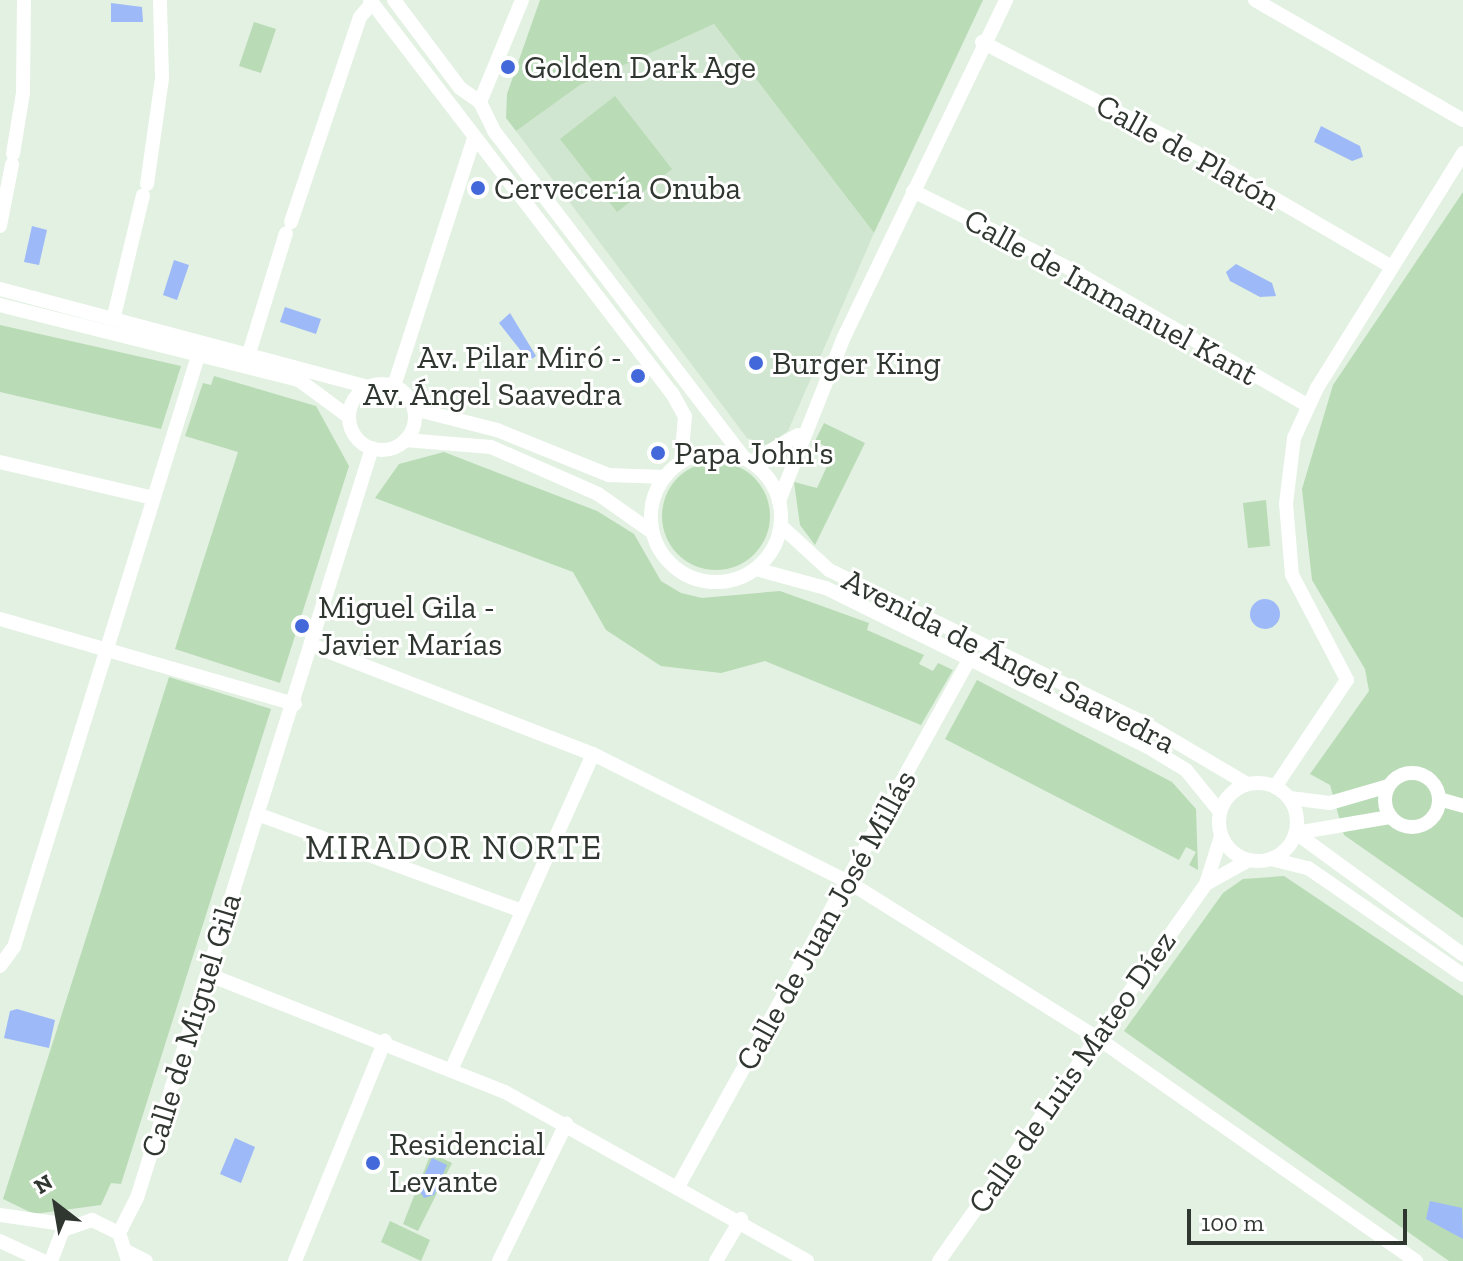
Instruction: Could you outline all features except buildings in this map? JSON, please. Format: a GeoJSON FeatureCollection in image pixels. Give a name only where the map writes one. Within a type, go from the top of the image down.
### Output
{"type":"FeatureCollection","features":[{"type":"Feature","properties":{"kind":"street"},"geometry":{"type":"LineString","coordinates":[[0,226],[23,93],[24,0]]}},
{"type":"Feature","properties":{"kind":"street"},"geometry":{"type":"LineString","coordinates":[[114,316],[145,189],[162,78],[160,0]]}},
{"type":"Feature","properties":{"kind":"street"},"geometry":{"type":"LineString","coordinates":[[394,0],[474,99],[494,131],[779,501]]}},
{"type":"Feature","properties":{"kind":"street"},"geometry":{"type":"LineString","coordinates":[[455,108],[474,99],[522,0]]}},
{"type":"Feature","properties":{"kind":"street"},"geometry":{"type":"LineString","coordinates":[[0,305],[299,380],[349,417],[355,436],[372,448],[405,440],[491,447],[598,494],[652,532],[670,564],[694,578],[721,583],[756,569],[781,526],[779,501],[803,428],[982,42],[1006,0]]}},
{"type":"Feature","properties":{"kind":"street"},"geometry":{"type":"LineString","coordinates":[[1255,0],[1463,120]]}},
{"type":"Feature","properties":{"kind":"street"},"geometry":{"type":"LineString","coordinates":[[250,350],[288,227],[360,17],[371,2],[672,393],[685,416],[681,462]]}},
{"type":"Feature","properties":{"kind":"street","name":"Calle de Platón"},"geometry":{"type":"LineString","coordinates":[[982,42],[1195,152],[1392,267]]}},
{"type":"Feature","properties":{"kind":"street"},"geometry":{"type":"LineString","coordinates":[[394,386],[478,142],[494,131]]}},
{"type":"Feature","properties":{"kind":"street"},"geometry":{"type":"LineString","coordinates":[[1275,787],[1347,680],[1292,575],[1288,479],[1307,405],[1463,153]]}},
{"type":"Feature","properties":{"kind":"street","name":"Calle de Immanuel Kant"},"geometry":{"type":"LineString","coordinates":[[913,191],[1074,271],[1307,405]]}},
{"type":"Feature","properties":{"kind":"street"},"geometry":{"type":"LineString","coordinates":[[0,289],[250,350],[368,387],[394,386]]}},
{"type":"Feature","properties":{"kind":"street"},"geometry":{"type":"LineString","coordinates":[[0,966],[14,947],[199,353]]}},
{"type":"Feature","properties":{"kind":"street"},"geometry":{"type":"LineString","coordinates":[[394,386],[414,409],[497,430],[609,475],[664,477]]}},
{"type":"Feature","properties":{"kind":"street"},"geometry":{"type":"LineString","coordinates":[[349,417],[368,387]]}},
{"type":"Feature","properties":{"kind":"street"},"geometry":{"type":"LineString","coordinates":[[405,440],[414,409]]}},
{"type":"Feature","properties":{"kind":"street"},"geometry":{"type":"LineString","coordinates":[[652,532],[653,498],[664,477],[681,462],[705,453],[748,460],[777,452],[803,428]]}},
{"type":"Feature","properties":{"kind":"street","name":"Calle de Miguel Gila"},"geometry":{"type":"LineString","coordinates":[[119,1233],[137,1198],[257,814],[314,646],[372,448]]}},
{"type":"Feature","properties":{"kind":"street"},"geometry":{"type":"LineString","coordinates":[[0,462],[153,498]]}},
{"type":"Feature","properties":{"kind":"street","name":"Avenida de Ángel Saavedra"},"geometry":{"type":"LineString","coordinates":[[781,526],[829,570],[1144,723],[1247,784]]}},
{"type":"Feature","properties":{"kind":"street","name":"Avenida de Ángel Saavedra"},"geometry":{"type":"LineString","coordinates":[[756,569],[826,588],[971,656],[1169,759],[1220,812]]}},
{"type":"Feature","properties":{"kind":"street"},"geometry":{"type":"LineString","coordinates":[[0,619],[107,647],[295,704]]}},
{"type":"Feature","properties":{"kind":"street"},"geometry":{"type":"LineString","coordinates":[[314,646],[593,754],[847,881],[1096,1037],[1416,1261]]}},
{"type":"Feature","properties":{"kind":"street","name":"Calle de Juan José Millás"},"geometry":{"type":"LineString","coordinates":[[680,1183],[971,656]]}},
{"type":"Feature","properties":{"kind":"street"},"geometry":{"type":"LineString","coordinates":[[452,1068],[593,754]]}},
{"type":"Feature","properties":{"kind":"street"},"geometry":{"type":"LineString","coordinates":[[1439,799],[1433,783],[1418,773],[1388,786],[1330,803],[1290,798],[1275,787],[1247,784],[1220,812],[1221,836],[1249,860],[1270,859],[1308,868],[1463,975]]}},
{"type":"Feature","properties":{"kind":"street"},"geometry":{"type":"LineString","coordinates":[[1388,786],[1390,817]]}},
{"type":"Feature","properties":{"kind":"street"},"geometry":{"type":"LineString","coordinates":[[1290,798],[1296,833],[1463,955]]}},
{"type":"Feature","properties":{"kind":"street"},"geometry":{"type":"LineString","coordinates":[[1439,799],[1463,806]]}},
{"type":"Feature","properties":{"kind":"street"},"geometry":{"type":"LineString","coordinates":[[1270,859],[1296,833],[1390,817],[1421,825],[1439,799]]}},
{"type":"Feature","properties":{"kind":"street"},"geometry":{"type":"LineString","coordinates":[[257,814],[522,911]]}},
{"type":"Feature","properties":{"kind":"street","name":"Calle de Luis Mateo Díez"},"geometry":{"type":"LineString","coordinates":[[939,1261],[1206,884],[1221,836]]}},
{"type":"Feature","properties":{"kind":"street","name":"Calle de Luis Mateo Díez"},"geometry":{"type":"LineString","coordinates":[[1206,884],[1249,860]]}},
{"type":"Feature","properties":{"kind":"street"},"geometry":{"type":"LineString","coordinates":[[207,974],[452,1068],[680,1183],[807,1261]]}},
{"type":"Feature","properties":{"kind":"street"},"geometry":{"type":"LineString","coordinates":[[295,1261],[385,1041]]}},
{"type":"Feature","properties":{"kind":"street"},"geometry":{"type":"LineString","coordinates":[[499,1261],[566,1124]]}},
{"type":"Feature","properties":{"kind":"street"},"geometry":{"type":"LineString","coordinates":[[0,1215],[69,1225],[92,1220],[119,1233],[128,1257],[146,1261]]}},
{"type":"Feature","properties":{"kind":"street"},"geometry":{"type":"LineString","coordinates":[[716,1261],[741,1219]]}},
{"type":"Feature","properties":{"kind":"street"},"geometry":{"type":"LineString","coordinates":[[51,1261],[69,1225]]}},
{"type":"Feature","properties":{"kind":"street"},"geometry":{"type":"LineString","coordinates":[[0,1241],[43,1261]]}},
{"type":"Feature","properties":{"kind":"shaded area"},"geometry":{"type":"Polygon","coordinates":[[[714,24],[874,233],[788,431],[767,445],[747,438],[516,131],[580,85],[714,24]]]}},
{"type":"Feature","properties":{"kind":"green space"},"geometry":{"type":"Polygon","coordinates":[[[540,0],[983,0],[874,233],[714,24],[580,85],[516,131],[506,118],[507,94],[540,0]]]}},
{"type":"Feature","properties":{"kind":"green space"},"geometry":{"type":"Polygon","coordinates":[[[254,22],[276,29],[261,73],[239,66],[254,22]]]}},
{"type":"Feature","properties":{"kind":"green space"},"geometry":{"type":"Polygon","coordinates":[[[615,96],[672,169],[617,212],[560,139],[615,96]]]}},
{"type":"Feature","properties":{"kind":"green space"},"geometry":{"type":"Polygon","coordinates":[[[1463,192],[1463,918],[1344,835],[1330,785],[1310,774],[1369,691],[1365,669],[1312,580],[1302,489],[1333,385],[1463,192]]]}},
{"type":"Feature","properties":{"kind":"green space"},"geometry":{"type":"Polygon","coordinates":[[[0,325],[181,366],[161,429],[0,392],[0,325]]]}},
{"type":"Feature","properties":{"kind":"green space"},"geometry":{"type":"Polygon","coordinates":[[[214,376],[316,406],[349,466],[280,683],[175,649],[238,452],[185,436],[203,383],[211,385],[214,376]]]}},
{"type":"Feature","properties":{"kind":"green space"},"geometry":{"type":"Polygon","coordinates":[[[824,423],[865,443],[815,545],[800,525],[794,482],[817,488],[834,451],[815,441],[824,423]]]}},
{"type":"Feature","properties":{"kind":"green space"},"geometry":{"type":"Polygon","coordinates":[[[444,452],[597,511],[634,534],[661,581],[681,593],[702,598],[780,591],[869,623],[867,630],[924,655],[919,664],[933,671],[938,663],[953,670],[921,725],[765,661],[721,673],[661,666],[606,630],[573,572],[375,498],[399,464],[444,452]]]}},
{"type":"Feature","properties":{"kind":"green space"},"geometry":{"type":"Polygon","coordinates":[[[716,462],[737,466],[754,478],[766,495],[770,516],[766,537],[754,554],[737,566],[716,570],[695,566],[678,554],[666,537],[662,516],[666,495],[678,478],[695,466],[716,462]]]}},
{"type":"Feature","properties":{"kind":"green space"},"geometry":{"type":"Polygon","coordinates":[[[1266,500],[1270,546],[1248,548],[1243,503],[1266,500]]]}},
{"type":"Feature","properties":{"kind":"green space"},"geometry":{"type":"Polygon","coordinates":[[[169,677],[271,709],[121,1184],[111,1183],[101,1205],[34,1214],[3,1199],[169,677]]]}},
{"type":"Feature","properties":{"kind":"green space"},"geometry":{"type":"Polygon","coordinates":[[[977,680],[1172,782],[1196,809],[1198,870],[1189,865],[1196,852],[1186,847],[1179,860],[945,739],[977,680]]]}},
{"type":"Feature","properties":{"kind":"green space"},"geometry":{"type":"Polygon","coordinates":[[[1284,876],[1463,996],[1463,1261],[1449,1261],[1124,1031],[1223,893],[1243,879],[1284,876]]]}},
{"type":"Feature","properties":{"kind":"green space"},"geometry":{"type":"Polygon","coordinates":[[[431,1153],[452,1163],[418,1231],[403,1224],[431,1153]]]}},
{"type":"Feature","properties":{"kind":"green space"},"geometry":{"type":"Polygon","coordinates":[[[390,1221],[430,1240],[421,1261],[381,1242],[390,1221]]]}},
{"type":"Feature","properties":{"kind":"water"},"geometry":{"type":"Polygon","coordinates":[[[111,3],[142,7],[143,22],[111,22],[111,3]]]}},
{"type":"Feature","properties":{"kind":"water"},"geometry":{"type":"Polygon","coordinates":[[[1321,126],[1360,146],[1363,157],[1352,161],[1314,142],[1321,126]]]}},
{"type":"Feature","properties":{"kind":"water"},"geometry":{"type":"Polygon","coordinates":[[[32,226],[47,230],[39,265],[24,262],[32,226]]]}},
{"type":"Feature","properties":{"kind":"water"},"geometry":{"type":"Polygon","coordinates":[[[174,260],[189,265],[177,300],[163,295],[174,260]]]}},
{"type":"Feature","properties":{"kind":"water"},"geometry":{"type":"Polygon","coordinates":[[[1236,264],[1272,283],[1276,296],[1260,297],[1230,281],[1226,272],[1236,264]]]}},
{"type":"Feature","properties":{"kind":"water"},"geometry":{"type":"Polygon","coordinates":[[[285,307],[321,319],[316,334],[280,322],[285,307]]]}},
{"type":"Feature","properties":{"kind":"water"},"geometry":{"type":"Polygon","coordinates":[[[510,313],[536,356],[529,361],[499,323],[510,313]]]}},
{"type":"Feature","properties":{"kind":"water"},"geometry":{"type":"Polygon","coordinates":[[[1265,599],[1276,603],[1280,614],[1276,625],[1265,629],[1254,625],[1250,614],[1254,603],[1265,599]]]}},
{"type":"Feature","properties":{"kind":"water"},"geometry":{"type":"Polygon","coordinates":[[[17,1009],[55,1020],[49,1048],[4,1038],[10,1011],[17,1009]]]}},
{"type":"Feature","properties":{"kind":"water"},"geometry":{"type":"Polygon","coordinates":[[[235,1138],[255,1147],[241,1183],[220,1174],[235,1138]]]}},
{"type":"Feature","properties":{"kind":"water"},"geometry":{"type":"Polygon","coordinates":[[[432,1158],[447,1165],[434,1195],[424,1198],[418,1189],[432,1158]]]}},
{"type":"Feature","properties":{"kind":"water"},"geometry":{"type":"Polygon","coordinates":[[[1430,1201],[1462,1208],[1463,1239],[1426,1219],[1430,1201]]]}},
{"type":"Feature","properties":{"kind":"place","name":"Golden Dark Age"},"geometry":{"type":"Point","coordinates":[508,67]}},
{"type":"Feature","properties":{"kind":"place","name":"Cervecería Onuba"},"geometry":{"type":"Point","coordinates":[478,188]}},
{"type":"Feature","properties":{"kind":"place","name":"Burger King"},"geometry":{"type":"Point","coordinates":[756,363]}},
{"type":"Feature","properties":{"kind":"place","name":"Av. Pilar Miró - Av. Ángel Saavedra"},"geometry":{"type":"Point","coordinates":[638,376]}},
{"type":"Feature","properties":{"kind":"place","name":"Papa John's"},"geometry":{"type":"Point","coordinates":[658,453]}},
{"type":"Feature","properties":{"kind":"place","name":"Miguel Gila - Javier Marías"},"geometry":{"type":"Point","coordinates":[302,626]}},
{"type":"Feature","properties":{"kind":"place","name":"Residencial Levante"},"geometry":{"type":"Point","coordinates":[373,1163]}},
{"type":"Feature","properties":{"kind":"district","name":"MIRADOR NORTE"},"geometry":{"type":"Point","coordinates":[454,848]}}]}
